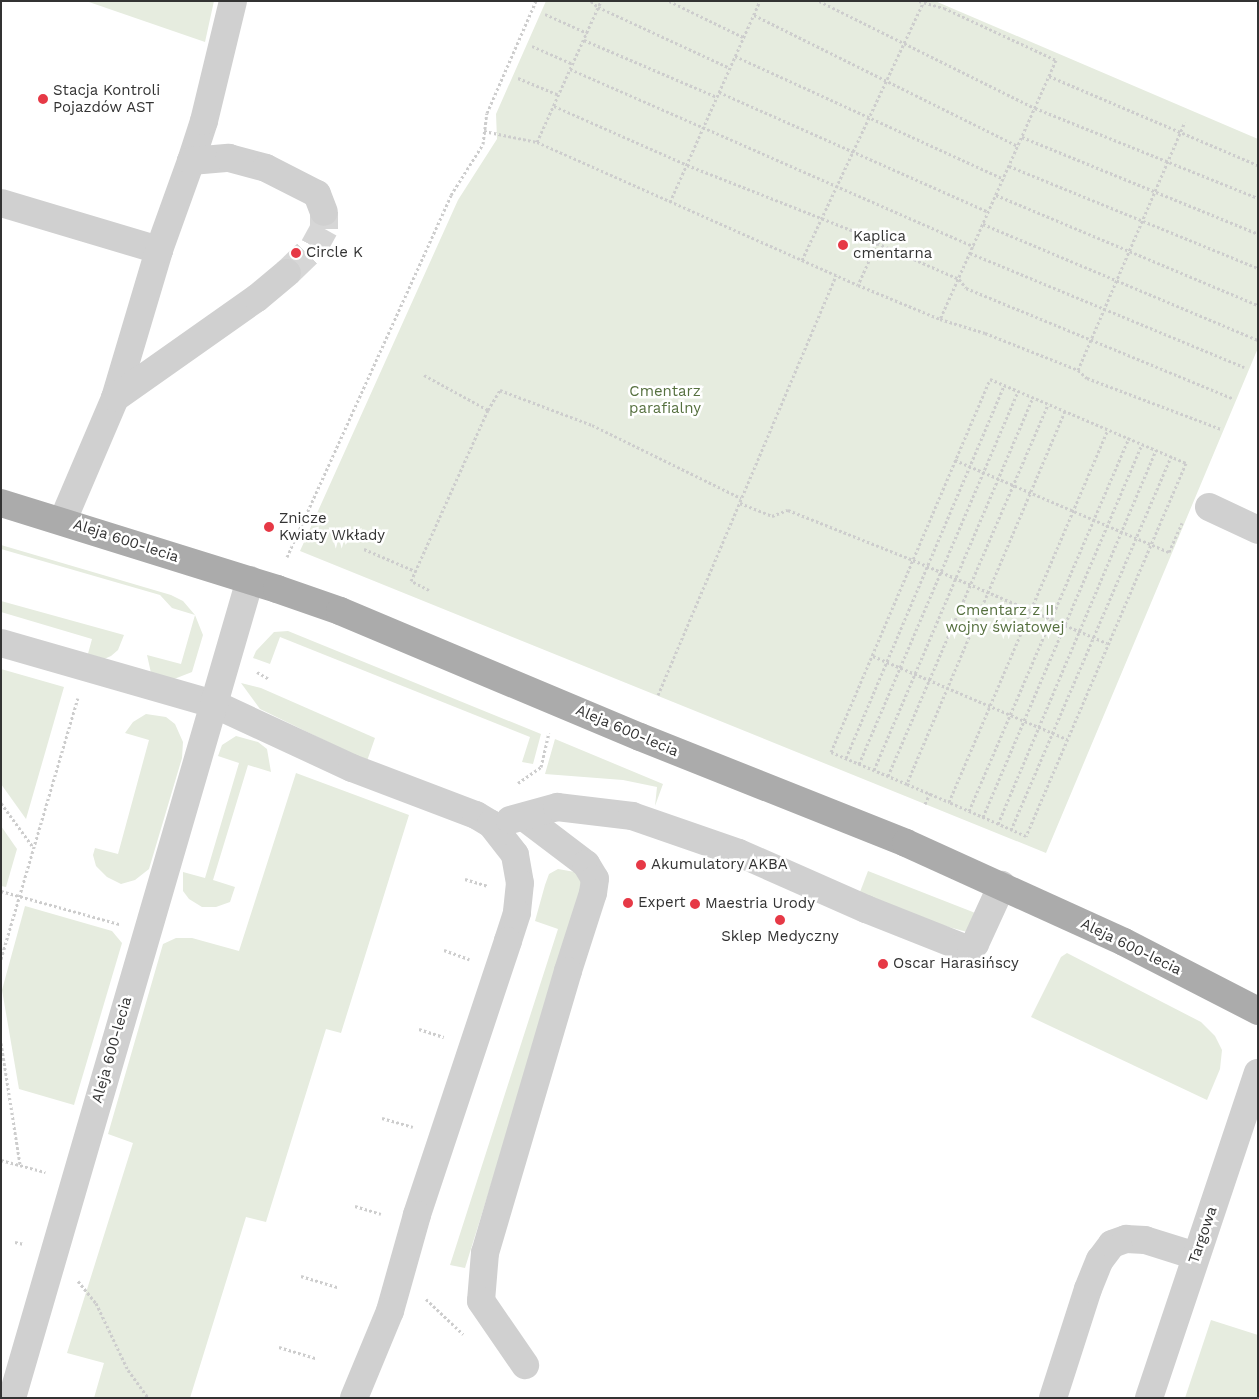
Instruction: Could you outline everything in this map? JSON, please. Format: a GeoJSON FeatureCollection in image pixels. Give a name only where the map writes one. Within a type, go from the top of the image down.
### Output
{"type":"FeatureCollection","features":[{"type":"Feature","properties":{"kind":"main road","name":"Aleja 600-lecia"},"geometry":{"type":"LineString","coordinates":[[1,502],[250,580],[340,611],[640,737],[906,843],[1124,942],[1258,1011]]}},
{"type":"Feature","properties":{"kind":"street"},"geometry":{"type":"LineString","coordinates":[[63,520],[115,398],[158,250],[204,121],[233,1]]}},
{"type":"Feature","properties":{"kind":"street"},"geometry":{"type":"LineString","coordinates":[[191,161],[230,158],[266,168],[318,194],[324,212]]}},
{"type":"Feature","properties":{"kind":"street"},"geometry":{"type":"LineString","coordinates":[[1,202],[158,250]]}},
{"type":"Feature","properties":{"kind":"street"},"geometry":{"type":"LineString","coordinates":[[115,398],[257,298],[287,273]]}},
{"type":"Feature","properties":{"kind":"street"},"geometry":{"type":"LineString","coordinates":[[1209,507],[1258,530]]}},
{"type":"Feature","properties":{"kind":"street","name":"Aleja 600-lecia"},"geometry":{"type":"LineString","coordinates":[[12,1398],[51,1258],[250,580]]}},
{"type":"Feature","properties":{"kind":"street"},"geometry":{"type":"LineString","coordinates":[[1,642],[214,704],[352,768],[476,815],[491,824],[515,856],[520,883],[516,912],[390,1311],[354,1398]]}},
{"type":"Feature","properties":{"kind":"street"},"geometry":{"type":"LineString","coordinates":[[491,824],[557,807],[632,816],[739,853],[866,909],[962,947],[971,947],[975,944],[1002,885]]}},
{"type":"Feature","properties":{"kind":"street"},"geometry":{"type":"LineString","coordinates":[[524,817],[586,864],[595,879],[593,892],[485,1253],[481,1301],[524,1365]]}},
{"type":"Feature","properties":{"kind":"street","name":"Targowa"},"geometry":{"type":"LineString","coordinates":[[1149,1398],[1258,1073]]}},
{"type":"Feature","properties":{"kind":"street"},"geometry":{"type":"LineString","coordinates":[[1053,1398],[1088,1289],[1100,1260],[1112,1244],[1126,1239],[1145,1240],[1196,1256]]}},
{"type":"Feature","properties":{"kind":"path"},"geometry":{"type":"LineString","coordinates":[[287,558],[451,195],[483,144],[487,112],[536,1]]}},
{"type":"Feature","properties":{"kind":"path"},"geometry":{"type":"LineString","coordinates":[[591,1],[598,7],[730,68]]}},
{"type":"Feature","properties":{"kind":"path"},"geometry":{"type":"LineString","coordinates":[[537,142],[601,1]]}},
{"type":"Feature","properties":{"kind":"path"},"geometry":{"type":"LineString","coordinates":[[669,1],[743,37]]}},
{"type":"Feature","properties":{"kind":"path"},"geometry":{"type":"LineString","coordinates":[[670,202],[759,3],[752,1]]}},
{"type":"Feature","properties":{"kind":"path"},"geometry":{"type":"LineString","coordinates":[[819,1],[1035,108],[1258,198]]}},
{"type":"Feature","properties":{"kind":"path"},"geometry":{"type":"LineString","coordinates":[[802,260],[904,44],[921,2],[944,8],[1056,60],[940,319]]}},
{"type":"Feature","properties":{"kind":"path"},"geometry":{"type":"LineString","coordinates":[[545,14],[587,33]]}},
{"type":"Feature","properties":{"kind":"path"},"geometry":{"type":"LineString","coordinates":[[754,15],[1018,146]]}},
{"type":"Feature","properties":{"kind":"path"},"geometry":{"type":"LineString","coordinates":[[584,40],[717,98]]}},
{"type":"Feature","properties":{"kind":"path"},"geometry":{"type":"LineString","coordinates":[[532,46],[573,64]]}},
{"type":"Feature","properties":{"kind":"path"},"geometry":{"type":"LineString","coordinates":[[735,56],[870,116],[1004,179]]}},
{"type":"Feature","properties":{"kind":"path"},"geometry":{"type":"LineString","coordinates":[[570,70],[974,246]]}},
{"type":"Feature","properties":{"kind":"path"},"geometry":{"type":"LineString","coordinates":[[1050,76],[1258,165]]}},
{"type":"Feature","properties":{"kind":"path"},"geometry":{"type":"LineString","coordinates":[[518,78],[559,95]]}},
{"type":"Feature","properties":{"kind":"path"},"geometry":{"type":"LineString","coordinates":[[719,92],[989,212]]}},
{"type":"Feature","properties":{"kind":"path"},"geometry":{"type":"LineString","coordinates":[[554,106],[687,165],[821,220],[834,222],[874,239],[877,243],[959,279],[966,288],[1232,398]]}},
{"type":"Feature","properties":{"kind":"path"},"geometry":{"type":"LineString","coordinates":[[1078,370],[1186,122]]}},
{"type":"Feature","properties":{"kind":"path"},"geometry":{"type":"LineString","coordinates":[[484,131],[537,142],[858,285],[940,319],[985,333],[1078,370],[1088,378],[1221,429]]}},
{"type":"Feature","properties":{"kind":"path"},"geometry":{"type":"LineString","coordinates":[[1022,137],[1258,234]]}},
{"type":"Feature","properties":{"kind":"path"},"geometry":{"type":"LineString","coordinates":[[1009,166],[1258,268]]}},
{"type":"Feature","properties":{"kind":"path"},"geometry":{"type":"LineString","coordinates":[[996,195],[1258,305]]}},
{"type":"Feature","properties":{"kind":"path"},"geometry":{"type":"LineString","coordinates":[[983,224],[1257,340]]}},
{"type":"Feature","properties":{"kind":"path"},"geometry":{"type":"LineString","coordinates":[[858,285],[877,243]]}},
{"type":"Feature","properties":{"kind":"path"},"geometry":{"type":"LineString","coordinates":[[970,253],[1244,367]]}},
{"type":"Feature","properties":{"kind":"path"},"geometry":{"type":"LineString","coordinates":[[658,695],[836,275]]}},
{"type":"Feature","properties":{"kind":"path"},"geometry":{"type":"LineString","coordinates":[[424,376],[488,410]]}},
{"type":"Feature","properties":{"kind":"path"},"geometry":{"type":"LineString","coordinates":[[990,378],[1018,391],[1186,463],[1026,836],[930,793],[831,752],[874,656],[912,560],[990,378]]}},
{"type":"Feature","properties":{"kind":"path"},"geometry":{"type":"LineString","coordinates":[[846,758],[1004,385]]}},
{"type":"Feature","properties":{"kind":"path"},"geometry":{"type":"LineString","coordinates":[[429,590],[411,580],[488,410],[500,390],[505,390],[592,425],[742,498]]}},
{"type":"Feature","properties":{"kind":"path"},"geometry":{"type":"LineString","coordinates":[[859,764],[1018,391]]}},
{"type":"Feature","properties":{"kind":"path"},"geometry":{"type":"LineString","coordinates":[[874,770],[1033,397]]}},
{"type":"Feature","properties":{"kind":"path"},"geometry":{"type":"LineString","coordinates":[[888,776],[1048,404]]}},
{"type":"Feature","properties":{"kind":"path"},"geometry":{"type":"LineString","coordinates":[[907,784],[1065,411]]}},
{"type":"Feature","properties":{"kind":"path"},"geometry":{"type":"LineString","coordinates":[[949,802],[1108,430]]}},
{"type":"Feature","properties":{"kind":"path"},"geometry":{"type":"LineString","coordinates":[[969,811],[1129,438]]}},
{"type":"Feature","properties":{"kind":"path"},"geometry":{"type":"LineString","coordinates":[[983,817],[1142,444]]}},
{"type":"Feature","properties":{"kind":"path"},"geometry":{"type":"LineString","coordinates":[[998,824],[1156,450]]}},
{"type":"Feature","properties":{"kind":"path"},"geometry":{"type":"LineString","coordinates":[[1011,830],[1171,456]]}},
{"type":"Feature","properties":{"kind":"path"},"geometry":{"type":"LineString","coordinates":[[955,460],[1169,552],[1184,517],[1209,507]]}},
{"type":"Feature","properties":{"kind":"path"},"geometry":{"type":"LineString","coordinates":[[740,503],[772,516],[788,510],[1052,618],[1108,643]]}},
{"type":"Feature","properties":{"kind":"path"},"geometry":{"type":"LineString","coordinates":[[364,549],[415,572]]}},
{"type":"Feature","properties":{"kind":"path"},"geometry":{"type":"LineString","coordinates":[[874,656],[930,678],[1067,739]]}},
{"type":"Feature","properties":{"kind":"path"},"geometry":{"type":"LineString","coordinates":[[1,958],[87,666]]}},
{"type":"Feature","properties":{"kind":"path"},"geometry":{"type":"LineString","coordinates":[[517,784],[541,767],[549,730]]}},
{"type":"Feature","properties":{"kind":"path"},"geometry":{"type":"LineString","coordinates":[[925,804],[930,793]]}},
{"type":"Feature","properties":{"kind":"path"},"geometry":{"type":"LineString","coordinates":[[1,803],[34,848]]}},
{"type":"Feature","properties":{"kind":"path"},"geometry":{"type":"LineString","coordinates":[[465,879],[489,887]]}},
{"type":"Feature","properties":{"kind":"path"},"geometry":{"type":"LineString","coordinates":[[1,892],[118,923],[122,928]]}},
{"type":"Feature","properties":{"kind":"path"},"geometry":{"type":"LineString","coordinates":[[444,950],[474,961]]}},
{"type":"Feature","properties":{"kind":"path"},"geometry":{"type":"LineString","coordinates":[[418,1029],[451,1038]]}},
{"type":"Feature","properties":{"kind":"path"},"geometry":{"type":"LineString","coordinates":[[1,1043],[20,1165]]}},
{"type":"Feature","properties":{"kind":"path"},"geometry":{"type":"LineString","coordinates":[[382,1118],[414,1128]]}},
{"type":"Feature","properties":{"kind":"path"},"geometry":{"type":"LineString","coordinates":[[1,1160],[53,1175]]}},
{"type":"Feature","properties":{"kind":"path"},"geometry":{"type":"LineString","coordinates":[[354,1206],[381,1214]]}},
{"type":"Feature","properties":{"kind":"path"},"geometry":{"type":"LineString","coordinates":[[51,1258],[68,1270],[96,1303],[128,1370],[148,1398]]}},
{"type":"Feature","properties":{"kind":"path"},"geometry":{"type":"LineString","coordinates":[[301,1276],[337,1287]]}},
{"type":"Feature","properties":{"kind":"path"},"geometry":{"type":"LineString","coordinates":[[398,1282],[421,1294],[468,1339]]}},
{"type":"Feature","properties":{"kind":"path"},"geometry":{"type":"LineString","coordinates":[[279,1347],[316,1358]]}},
{"type":"Feature","properties":{"kind":"green space"},"geometry":{"type":"Polygon","coordinates":[[[86,1],[214,1],[205,42],[86,1]]]}},
{"type":"Feature","properties":{"kind":"green space","name":"Cmentarz parafialny"},"geometry":{"type":"Polygon","coordinates":[[[546,1],[935,1],[1258,139],[1258,348],[1046,853],[300,551],[458,200],[497,139],[496,114],[546,1]]]}},
{"type":"Feature","properties":{"kind":"green space"},"geometry":{"type":"Polygon","coordinates":[[[1,545],[171,595],[183,601],[195,615],[172,608],[160,595],[1,549],[1,545]]]}},
{"type":"Feature","properties":{"kind":"green space"},"geometry":{"type":"Polygon","coordinates":[[[1,601],[124,635],[118,650],[111,656],[102,660],[86,661],[92,639],[1,612],[1,601]]]}},
{"type":"Feature","properties":{"kind":"green space"},"geometry":{"type":"Polygon","coordinates":[[[195,615],[203,635],[192,672],[169,681],[151,673],[147,655],[181,664],[195,615]]]}},
{"type":"Feature","properties":{"kind":"green space"},"geometry":{"type":"Polygon","coordinates":[[[288,631],[541,734],[533,764],[522,762],[530,737],[280,637],[270,664],[253,658],[256,651],[274,632],[288,631]]]}},
{"type":"Feature","properties":{"kind":"green space"},"geometry":{"type":"Polygon","coordinates":[[[1,669],[64,687],[26,819],[1,784],[1,669]]]}},
{"type":"Feature","properties":{"kind":"green space"},"geometry":{"type":"Polygon","coordinates":[[[241,683],[261,688],[375,738],[367,761],[260,709],[241,683]]]}},
{"type":"Feature","properties":{"kind":"green space"},"geometry":{"type":"Polygon","coordinates":[[[146,714],[166,717],[175,724],[183,742],[182,758],[149,869],[135,880],[121,884],[107,877],[96,866],[93,855],[95,848],[118,854],[149,740],[125,733],[133,722],[146,714]]]}},
{"type":"Feature","properties":{"kind":"green space"},"geometry":{"type":"Polygon","coordinates":[[[236,736],[258,742],[267,749],[271,772],[248,765],[213,880],[235,887],[230,902],[216,907],[202,907],[189,899],[183,891],[183,872],[205,878],[239,763],[218,756],[222,745],[236,736]]]}},
{"type":"Feature","properties":{"kind":"green space"},"geometry":{"type":"Polygon","coordinates":[[[555,739],[663,784],[655,806],[657,787],[623,780],[545,774],[555,739]]]}},
{"type":"Feature","properties":{"kind":"green space"},"geometry":{"type":"Polygon","coordinates":[[[296,773],[409,815],[341,1033],[326,1029],[266,1222],[246,1217],[190,1398],[94,1398],[104,1363],[67,1353],[133,1143],[108,1134],[163,944],[176,938],[192,938],[239,951],[296,773]]]}},
{"type":"Feature","properties":{"kind":"green space"},"geometry":{"type":"Polygon","coordinates":[[[1,826],[17,849],[6,887],[1,886],[1,826]]]}},
{"type":"Feature","properties":{"kind":"green space"},"geometry":{"type":"Polygon","coordinates":[[[558,869],[575,872],[581,881],[581,896],[465,1268],[450,1265],[558,929],[535,921],[549,874],[558,869]]]}},
{"type":"Feature","properties":{"kind":"green space"},"geometry":{"type":"Polygon","coordinates":[[[868,871],[983,916],[967,932],[934,923],[860,892],[868,871]]]}},
{"type":"Feature","properties":{"kind":"green space"},"geometry":{"type":"Polygon","coordinates":[[[25,906],[112,931],[122,943],[74,1105],[19,1089],[2,990],[25,906]]]}},
{"type":"Feature","properties":{"kind":"green space"},"geometry":{"type":"Polygon","coordinates":[[[1067,953],[1201,1022],[1215,1036],[1222,1050],[1220,1069],[1207,1100],[1031,1017],[1061,957],[1067,953]]]}},
{"type":"Feature","properties":{"kind":"green space"},"geometry":{"type":"Polygon","coordinates":[[[1211,1320],[1258,1335],[1258,1398],[1185,1398],[1211,1320]]]}},
{"type":"Feature","properties":{"kind":"tunnel"},"geometry":{"type":"LineString","coordinates":[[287,273],[314,247],[324,229],[324,212]]}},
{"type":"Feature","properties":{"kind":"place","name":"Stacja Kontroli Pojazdów AST"},"geometry":{"type":"Point","coordinates":[43,99]}},
{"type":"Feature","properties":{"kind":"place","name":"Kaplica cmentarna"},"geometry":{"type":"Point","coordinates":[843,245]}},
{"type":"Feature","properties":{"kind":"place","name":"Circle K"},"geometry":{"type":"Point","coordinates":[296,253]}},
{"type":"Feature","properties":{"kind":"place","name":"Znicze Kwiaty Wkłady"},"geometry":{"type":"Point","coordinates":[269,527]}},
{"type":"Feature","properties":{"kind":"place","name":"Akumulatory AKBA"},"geometry":{"type":"Point","coordinates":[641,865]}},
{"type":"Feature","properties":{"kind":"place","name":"Expert"},"geometry":{"type":"Point","coordinates":[628,903]}},
{"type":"Feature","properties":{"kind":"place","name":"Maestria Urody"},"geometry":{"type":"Point","coordinates":[695,904]}},
{"type":"Feature","properties":{"kind":"place","name":"Sklep Medyczny"},"geometry":{"type":"Point","coordinates":[780,920]}},
{"type":"Feature","properties":{"kind":"place","name":"Oscar Harasińscy"},"geometry":{"type":"Point","coordinates":[883,964]}},
{"type":"Feature","properties":{"kind":"park label","name":"Cmentarz z II wojny światowej"},"geometry":{"type":"Point","coordinates":[1005,618]}}]}
